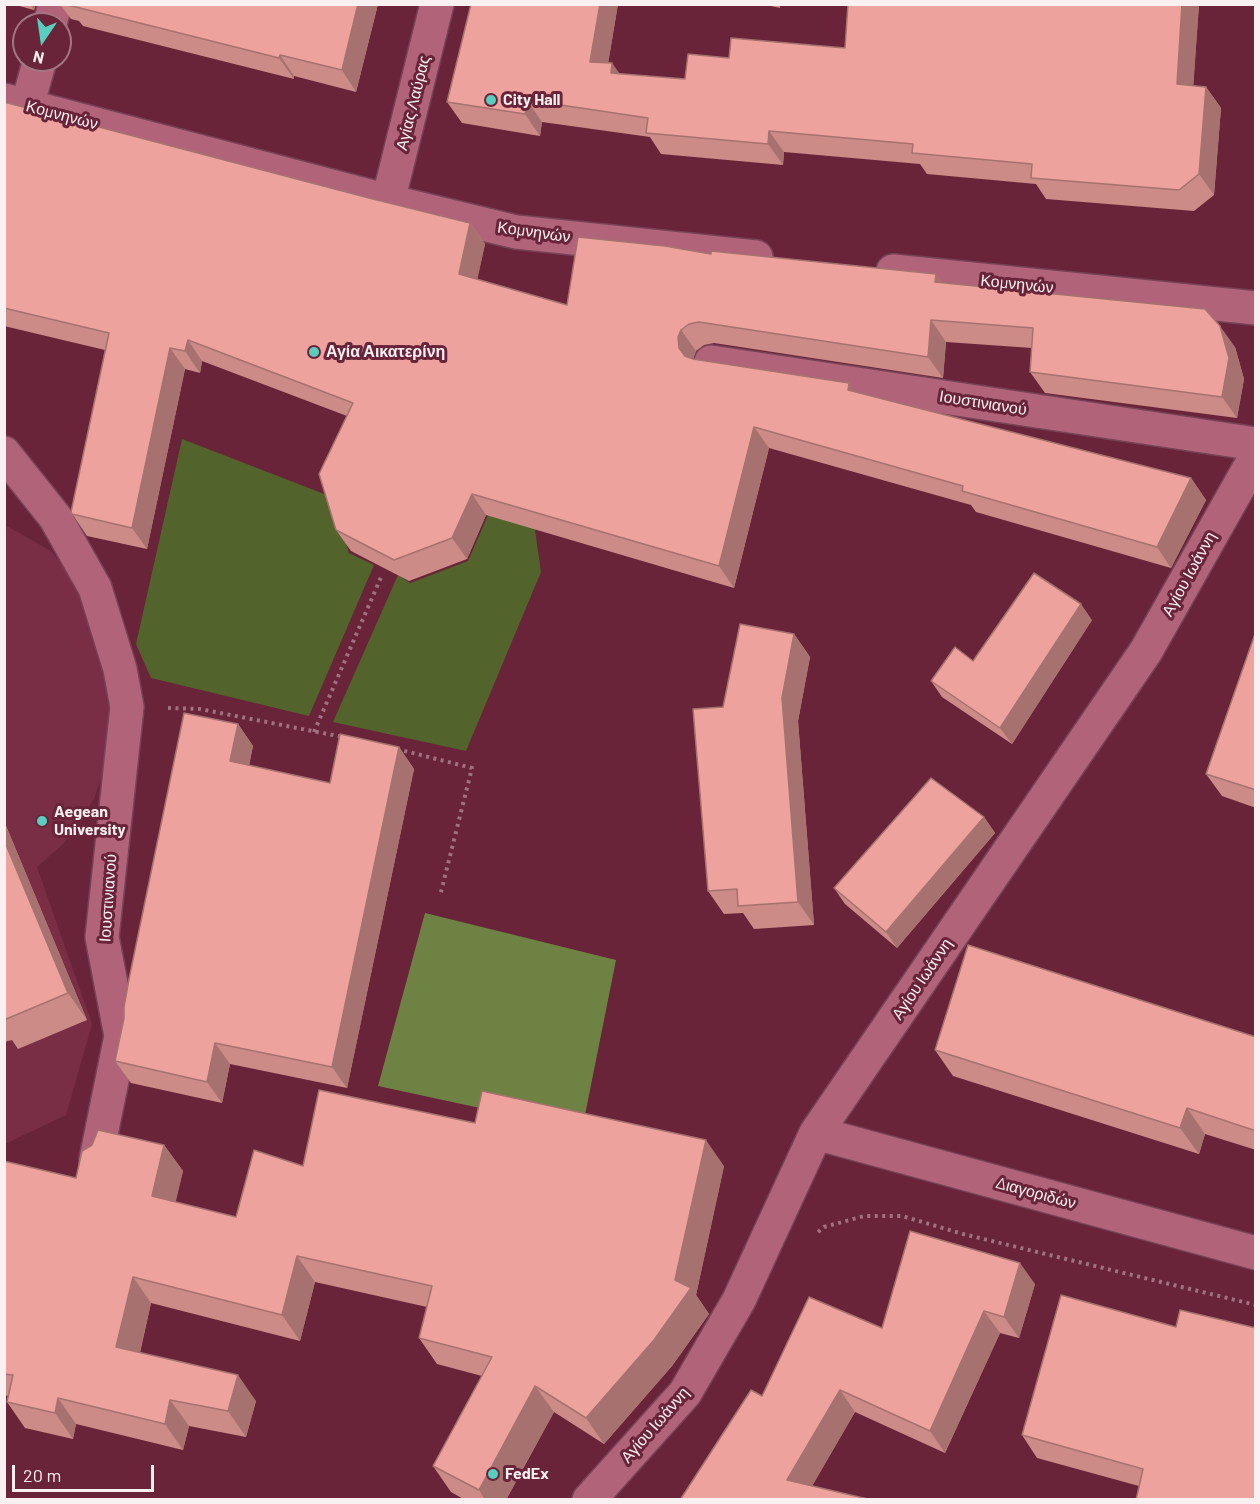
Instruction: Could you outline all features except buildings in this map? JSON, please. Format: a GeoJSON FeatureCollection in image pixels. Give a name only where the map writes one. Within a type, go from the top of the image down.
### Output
{"type":"FeatureCollection","features":[{"type":"Feature","properties":{"kind":"street","name":"Αγίας Λαύρας"},"geometry":{"type":"LineString","coordinates":[[388,201],[437,4]]}},
{"type":"Feature","properties":{"kind":"street"},"geometry":{"type":"LineString","coordinates":[[16,103],[33,72]]}},
{"type":"Feature","properties":{"kind":"street","name":"Κομνηνών"},"geometry":{"type":"LineString","coordinates":[[16,103],[388,201],[516,232],[789,261]]}},
{"type":"Feature","properties":{"kind":"street","name":"Κομνηνών"},"geometry":{"type":"LineString","coordinates":[[860,268],[1256,308]]}},
{"type":"Feature","properties":{"kind":"street","name":"Ιουστινιανού"},"geometry":{"type":"LineString","coordinates":[[711,362],[1256,444]]}},
{"type":"Feature","properties":{"kind":"street","name":"Ιουστινιανού"},"geometry":{"type":"LineString","coordinates":[[4,453],[55,517],[95,588],[120,669],[126,707],[102,937],[121,1036],[96,1159]]}},
{"type":"Feature","properties":{"kind":"street","name":"Αγίου Ιωάννη"},"geometry":{"type":"LineString","coordinates":[[589,1500],[685,1394],[739,1300],[816,1133],[1146,651],[1256,456]]}},
{"type":"Feature","properties":{"kind":"street","name":"Διαγοριδών"},"geometry":{"type":"LineString","coordinates":[[816,1133],[1256,1253]]}},
{"type":"Feature","properties":{"kind":"path"},"geometry":{"type":"LineString","coordinates":[[314,732],[382,575]]}},
{"type":"Feature","properties":{"kind":"path"},"geometry":{"type":"LineString","coordinates":[[126,707],[200,709],[344,737]]}},
{"type":"Feature","properties":{"kind":"path"},"geometry":{"type":"LineString","coordinates":[[396,749],[472,768],[440,896]]}},
{"type":"Feature","properties":{"kind":"path"},"geometry":{"type":"LineString","coordinates":[[815,1234],[824,1227],[864,1216],[902,1215],[963,1234],[1256,1305]]}},
{"type":"Feature","properties":{"kind":"shaded area","name":"Aegean University"},"geometry":{"type":"Polygon","coordinates":[[[5,525],[51,551],[84,592],[114,673],[111,750],[94,799],[63,844],[37,867],[92,1024],[66,1115],[5,1144],[5,525]]]}},
{"type":"Feature","properties":{"kind":"green space"},"geometry":{"type":"Polygon","coordinates":[[[524,433],[558,445],[535,530],[541,572],[466,751],[333,722],[398,575],[410,583],[468,561],[524,433]]]}},
{"type":"Feature","properties":{"kind":"green space"},"geometry":{"type":"Polygon","coordinates":[[[182,439],[332,497],[349,553],[374,565],[309,716],[151,678],[136,644],[182,439]]]}},
{"type":"Feature","properties":{"kind":"green space"},"geometry":{"type":"Polygon","coordinates":[[[425,913],[616,960],[582,1130],[378,1086],[425,913]]]}},
{"type":"Feature","properties":{"kind":"place","name":"City Hall"},"geometry":{"type":"Point","coordinates":[491,100]}},
{"type":"Feature","properties":{"kind":"place","name":"Αγία Αικατερίνη"},"geometry":{"type":"Point","coordinates":[314,352]}},
{"type":"Feature","properties":{"kind":"place","name":"Aegean University"},"geometry":{"type":"Point","coordinates":[42,821]}},
{"type":"Feature","properties":{"kind":"place","name":"FedEx"},"geometry":{"type":"Point","coordinates":[493,1474]}}]}
